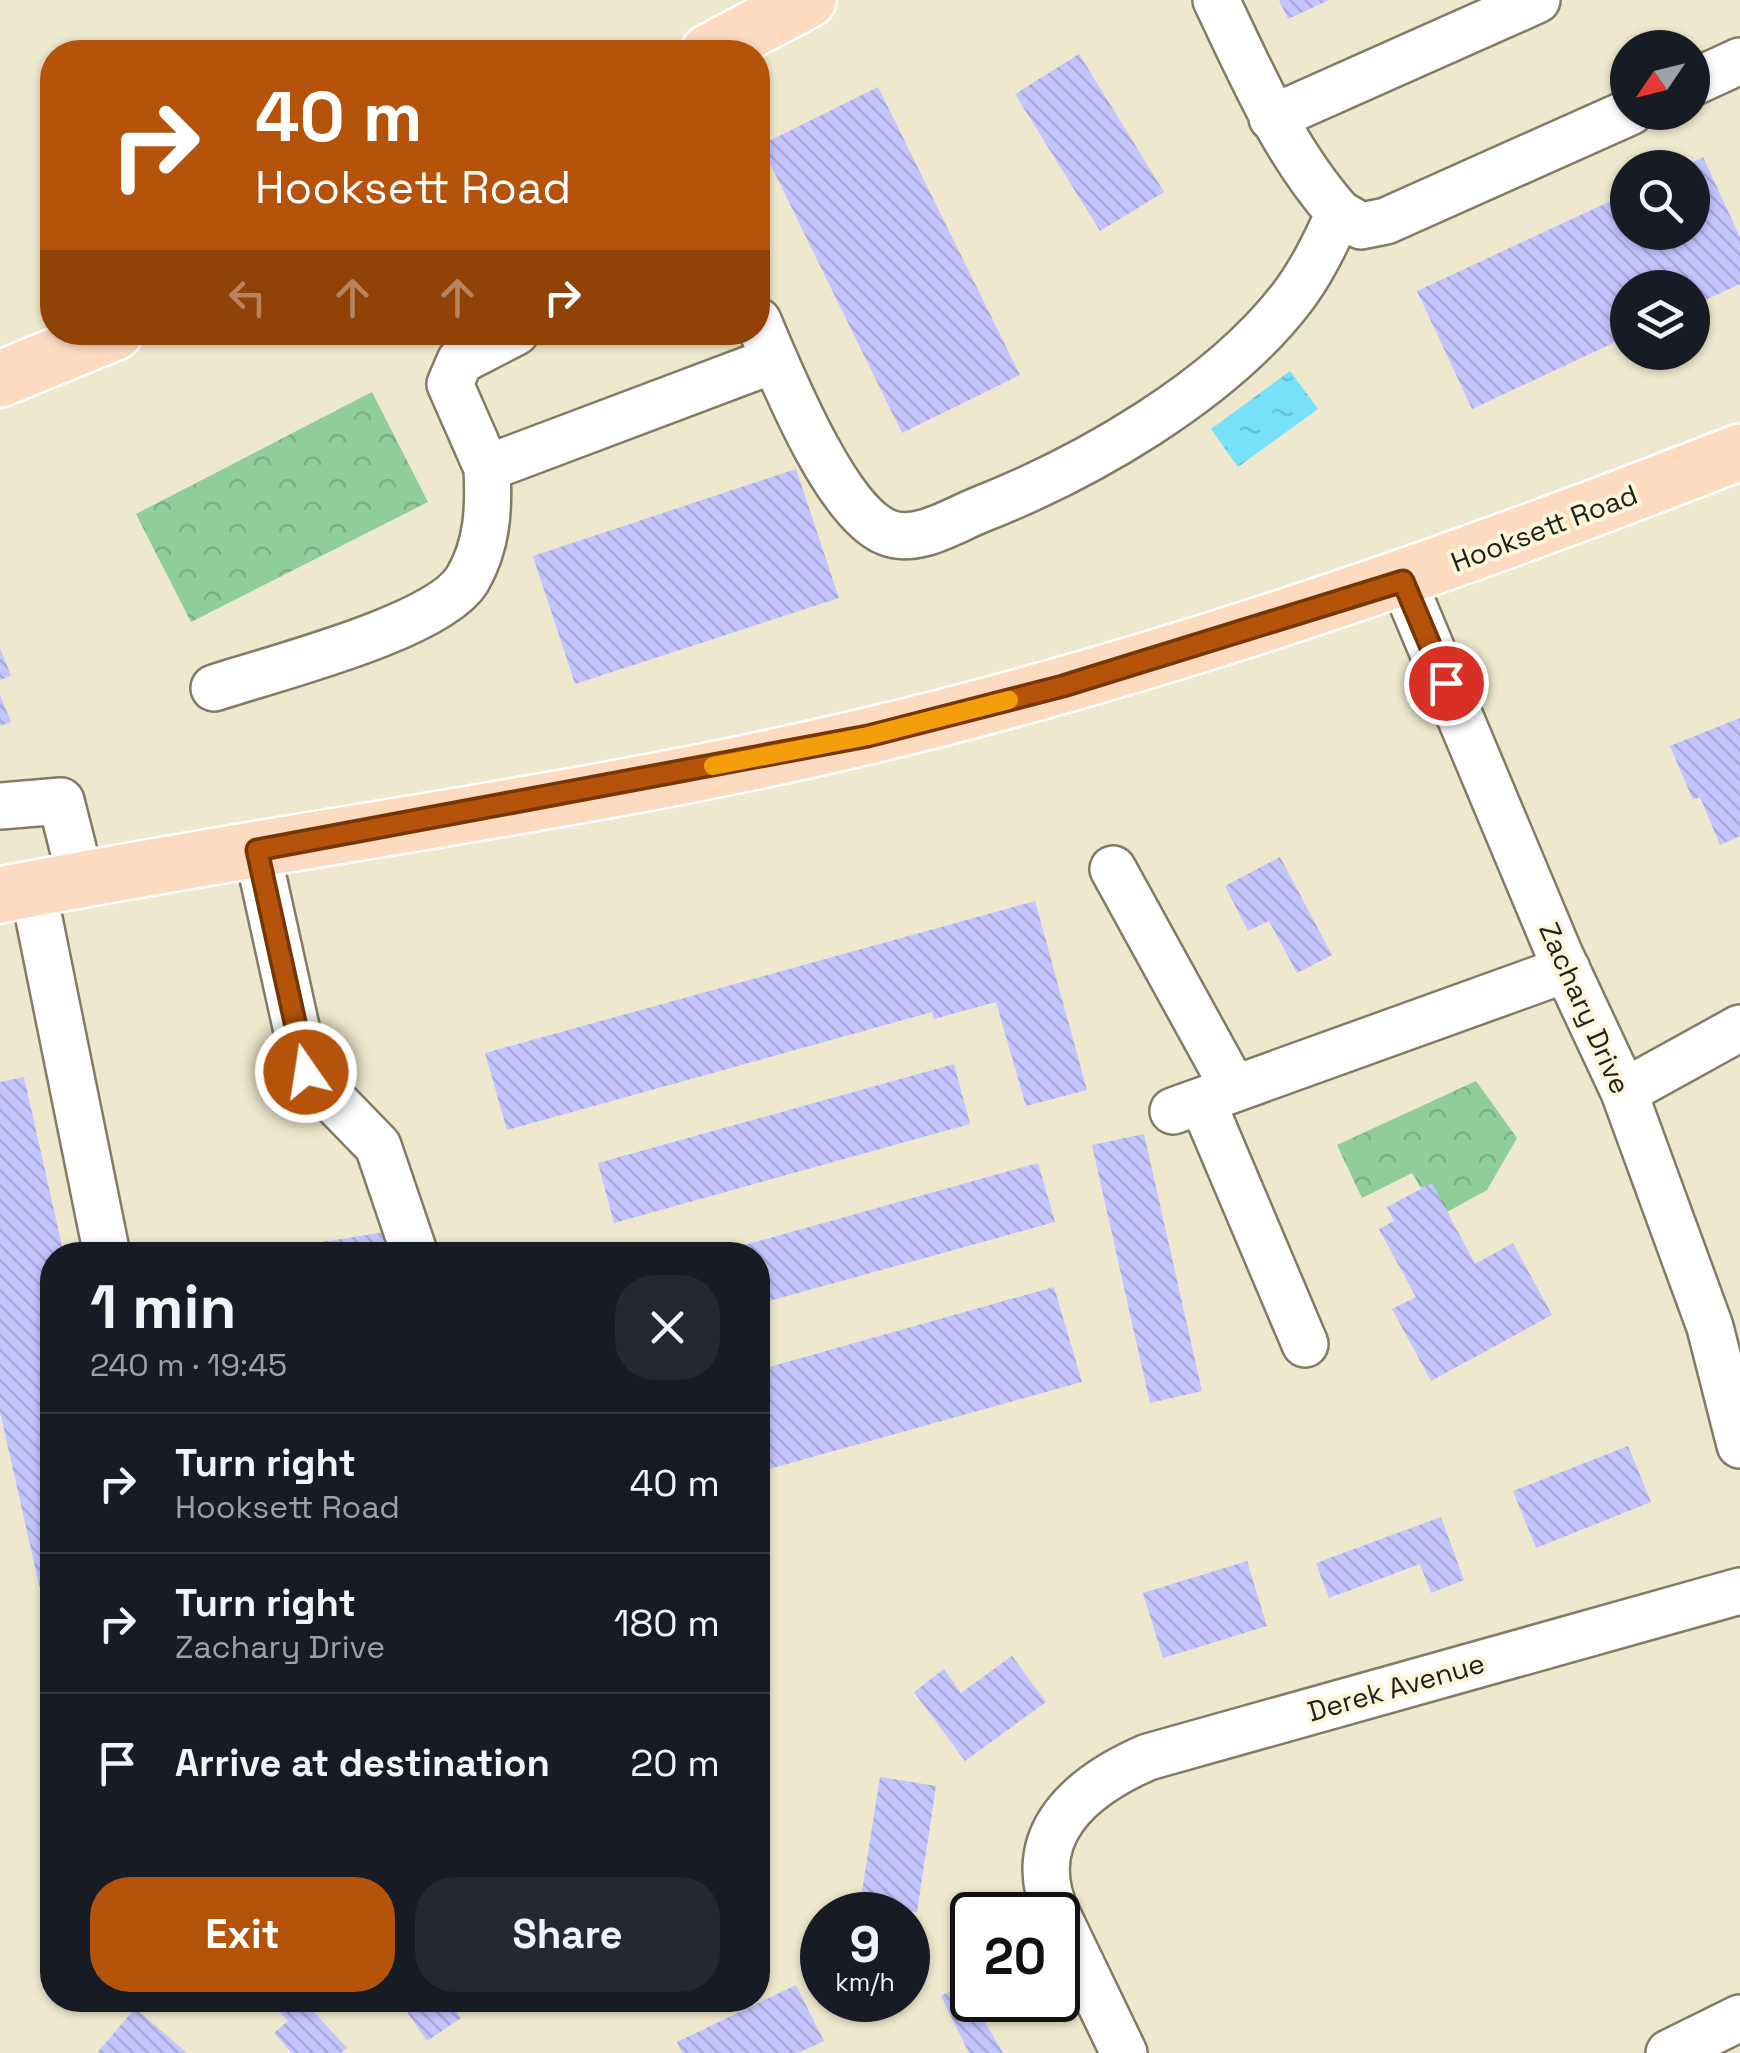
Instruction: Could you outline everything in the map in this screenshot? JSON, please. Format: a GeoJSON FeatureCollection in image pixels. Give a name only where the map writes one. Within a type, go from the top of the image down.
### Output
{"type":"FeatureCollection","features":[{"type":"Feature","properties":{"kind":"main road"},"geometry":{"type":"LineString","coordinates":[[732,40],[808,0]]}},
{"type":"Feature","properties":{"kind":"main road"},"geometry":{"type":"LineString","coordinates":[[0,379],[83,345]]}},
{"type":"Feature","properties":{"kind":"main road","name":"Hooksett Road"},"geometry":{"type":"LineString","coordinates":[[38,888],[868,736],[1063,686],[1403,581],[1740,452]]}},
{"type":"Feature","properties":{"kind":"street"},"geometry":{"type":"LineString","coordinates":[[1216,0],[1272,118],[1310,181],[1339,213],[1361,226],[1386,221],[1610,121]]}},
{"type":"Feature","properties":{"kind":"street"},"geometry":{"type":"LineString","coordinates":[[1272,118],[1538,0]]}},
{"type":"Feature","properties":{"kind":"street"},"geometry":{"type":"LineString","coordinates":[[1710,74],[1740,60]]}},
{"type":"Feature","properties":{"kind":"street"},"geometry":{"type":"LineString","coordinates":[[769,345],[843,491],[869,524],[890,534],[917,535],[1043,485],[1112,448],[1197,386],[1289,301],[1318,260],[1339,213]]}},
{"type":"Feature","properties":{"kind":"street"},"geometry":{"type":"LineString","coordinates":[[214,688],[404,624],[438,606],[466,582],[484,538],[489,508],[487,468],[450,384],[460,361],[491,345]]}},
{"type":"Feature","properties":{"kind":"street"},"geometry":{"type":"LineString","coordinates":[[487,468],[755,345]]}},
{"type":"Feature","properties":{"kind":"street","name":"Zachary Drive"},"geometry":{"type":"LineString","coordinates":[[1403,581],[1567,969],[1624,1092],[1710,1327],[1740,1446]]}},
{"type":"Feature","properties":{"kind":"street"},"geometry":{"type":"LineString","coordinates":[[0,806],[61,801],[38,888],[105,1242]]}},
{"type":"Feature","properties":{"kind":"street"},"geometry":{"type":"LineString","coordinates":[[257,850],[306,1072],[378,1146],[411,1242]]}},
{"type":"Feature","properties":{"kind":"street"},"geometry":{"type":"LineString","coordinates":[[1114,869],[1203,1100],[1305,1344]]}},
{"type":"Feature","properties":{"kind":"street"},"geometry":{"type":"LineString","coordinates":[[1203,1100],[1567,969]]}},
{"type":"Feature","properties":{"kind":"street"},"geometry":{"type":"LineString","coordinates":[[1624,1092],[1740,1028]]}},
{"type":"Feature","properties":{"kind":"street","name":"Derek Avenue"},"geometry":{"type":"LineString","coordinates":[[1052,1892],[1045,1858],[1066,1811],[1102,1777],[1148,1757],[1740,1591]]}},
{"type":"Feature","properties":{"kind":"street"},"geometry":{"type":"LineString","coordinates":[[1080,1962],[1124,2053]]}},
{"type":"Feature","properties":{"kind":"street"},"geometry":{"type":"LineString","coordinates":[[1669,2053],[1740,2018]]}},
{"type":"Feature","properties":{"kind":"green space"},"geometry":{"type":"Polygon","coordinates":[[[372,392],[428,502],[191,622],[136,514],[372,392]]]}},
{"type":"Feature","properties":{"kind":"green space"},"geometry":{"type":"Polygon","coordinates":[[[1476,1081],[1517,1138],[1487,1190],[1447,1212],[1432,1184],[1421,1188],[1412,1173],[1362,1198],[1337,1145],[1476,1081]]]}},
{"type":"Feature","properties":{"kind":"water"},"geometry":{"type":"Polygon","coordinates":[[[1290,371],[1318,409],[1238,467],[1211,429],[1290,371]]]}},
{"type":"Feature","properties":{"kind":"building"},"geometry":{"type":"Polygon","coordinates":[[[1279,0],[1329,0],[1288,19],[1279,0]]]}},
{"type":"Feature","properties":{"kind":"building"},"geometry":{"type":"Polygon","coordinates":[[[1079,54],[1164,192],[1100,231],[1015,94],[1079,54]]]}},
{"type":"Feature","properties":{"kind":"building"},"geometry":{"type":"Polygon","coordinates":[[[878,87],[1020,375],[902,433],[770,163],[770,141],[878,87]]]}},
{"type":"Feature","properties":{"kind":"building"},"geometry":{"type":"Polygon","coordinates":[[[1710,172],[1740,237],[1740,284],[1710,298],[1710,270],[1610,270],[1610,344],[1472,409],[1417,291],[1610,201],[1610,250],[1710,250],[1710,172]]]}},
{"type":"Feature","properties":{"kind":"building"},"geometry":{"type":"Polygon","coordinates":[[[796,469],[839,598],[575,684],[533,556],[796,469]]]}},
{"type":"Feature","properties":{"kind":"building"},"geometry":{"type":"Polygon","coordinates":[[[0,648],[11,676],[0,680],[0,648]]]}},
{"type":"Feature","properties":{"kind":"building"},"geometry":{"type":"Polygon","coordinates":[[[0,695],[11,722],[0,726],[0,695]]]}},
{"type":"Feature","properties":{"kind":"building"},"geometry":{"type":"Polygon","coordinates":[[[1740,718],[1740,836],[1720,845],[1700,797],[1693,800],[1670,746],[1740,718]]]}},
{"type":"Feature","properties":{"kind":"building"},"geometry":{"type":"Polygon","coordinates":[[[1280,857],[1332,955],[1297,973],[1269,921],[1248,931],[1225,886],[1280,857]]]}},
{"type":"Feature","properties":{"kind":"building"},"geometry":{"type":"Polygon","coordinates":[[[1035,901],[1087,1090],[1026,1106],[996,1002],[934,1019],[932,1012],[507,1130],[485,1053],[1035,901]]]}},
{"type":"Feature","properties":{"kind":"building"},"geometry":{"type":"Polygon","coordinates":[[[954,1064],[970,1124],[614,1223],[598,1163],[954,1064]]]}},
{"type":"Feature","properties":{"kind":"building"},"geometry":{"type":"Polygon","coordinates":[[[24,1077],[61,1242],[40,1242],[40,1589],[0,1412],[0,1082],[24,1077]]]}},
{"type":"Feature","properties":{"kind":"building"},"geometry":{"type":"Polygon","coordinates":[[[1144,1134],[1202,1391],[1150,1403],[1092,1145],[1144,1134]]]}},
{"type":"Feature","properties":{"kind":"building"},"geometry":{"type":"Polygon","coordinates":[[[1038,1163],[1055,1222],[770,1301],[770,1242],[755,1242],[1038,1163]]]}},
{"type":"Feature","properties":{"kind":"building"},"geometry":{"type":"Polygon","coordinates":[[[1432,1183],[1475,1264],[1513,1243],[1552,1315],[1431,1381],[1392,1309],[1416,1297],[1379,1229],[1394,1221],[1387,1207],[1432,1183]]]}},
{"type":"Feature","properties":{"kind":"building"},"geometry":{"type":"Polygon","coordinates":[[[386,1232],[388,1242],[321,1242],[386,1232]]]}},
{"type":"Feature","properties":{"kind":"building"},"geometry":{"type":"Polygon","coordinates":[[[1054,1287],[1082,1382],[770,1469],[770,1367],[1054,1287]]]}},
{"type":"Feature","properties":{"kind":"building"},"geometry":{"type":"Polygon","coordinates":[[[1628,1446],[1651,1502],[1536,1548],[1513,1491],[1628,1446]]]}},
{"type":"Feature","properties":{"kind":"building"},"geometry":{"type":"Polygon","coordinates":[[[1441,1517],[1464,1580],[1431,1593],[1420,1564],[1329,1598],[1316,1563],[1441,1517]]]}},
{"type":"Feature","properties":{"kind":"building"},"geometry":{"type":"Polygon","coordinates":[[[1247,1561],[1267,1626],[1163,1658],[1143,1593],[1247,1561]]]}},
{"type":"Feature","properties":{"kind":"building"},"geometry":{"type":"Polygon","coordinates":[[[1012,1656],[1046,1702],[965,1761],[914,1692],[944,1669],[961,1693],[1012,1656]]]}},
{"type":"Feature","properties":{"kind":"building"},"geometry":{"type":"Polygon","coordinates":[[[880,1777],[936,1786],[920,1892],[862,1892],[880,1777]]]}},
{"type":"Feature","properties":{"kind":"building"},"geometry":{"type":"Polygon","coordinates":[[[796,1985],[800,1993],[800,2022],[814,2022],[824,2041],[798,2053],[682,2053],[677,2042],[740,2012],[770,2012],[770,1997],[796,1985]]]}},
{"type":"Feature","properties":{"kind":"building"},"geometry":{"type":"Polygon","coordinates":[[[950,1992],[950,2014],[941,1996],[950,1992]]]}},
{"type":"Feature","properties":{"kind":"building"},"geometry":{"type":"Polygon","coordinates":[[[132,2012],[140,2012],[187,2053],[97,2053],[132,2012]]]}},
{"type":"Feature","properties":{"kind":"building"},"geometry":{"type":"Polygon","coordinates":[[[280,2012],[314,2012],[347,2048],[341,2053],[292,2053],[274,2033],[288,2021],[280,2012]]]}},
{"type":"Feature","properties":{"kind":"building"},"geometry":{"type":"Polygon","coordinates":[[[407,2012],[457,2012],[461,2018],[427,2041],[407,2012]]]}},
{"type":"Feature","properties":{"kind":"building"},"geometry":{"type":"Polygon","coordinates":[[[954,2022],[985,2022],[1003,2053],[969,2053],[954,2022]]]}},
{"type":"Feature","properties":{"kind":"slow traffic"},"geometry":{"type":"LineString","coordinates":[[713,766],[868,736],[1009,700]]}},
{"type":"Feature","properties":{"kind":"route"},"geometry":{"type":"LineString","coordinates":[[306,1072],[257,850],[524,804],[868,736],[1063,686],[1403,581],[1446,683]]}}]}
